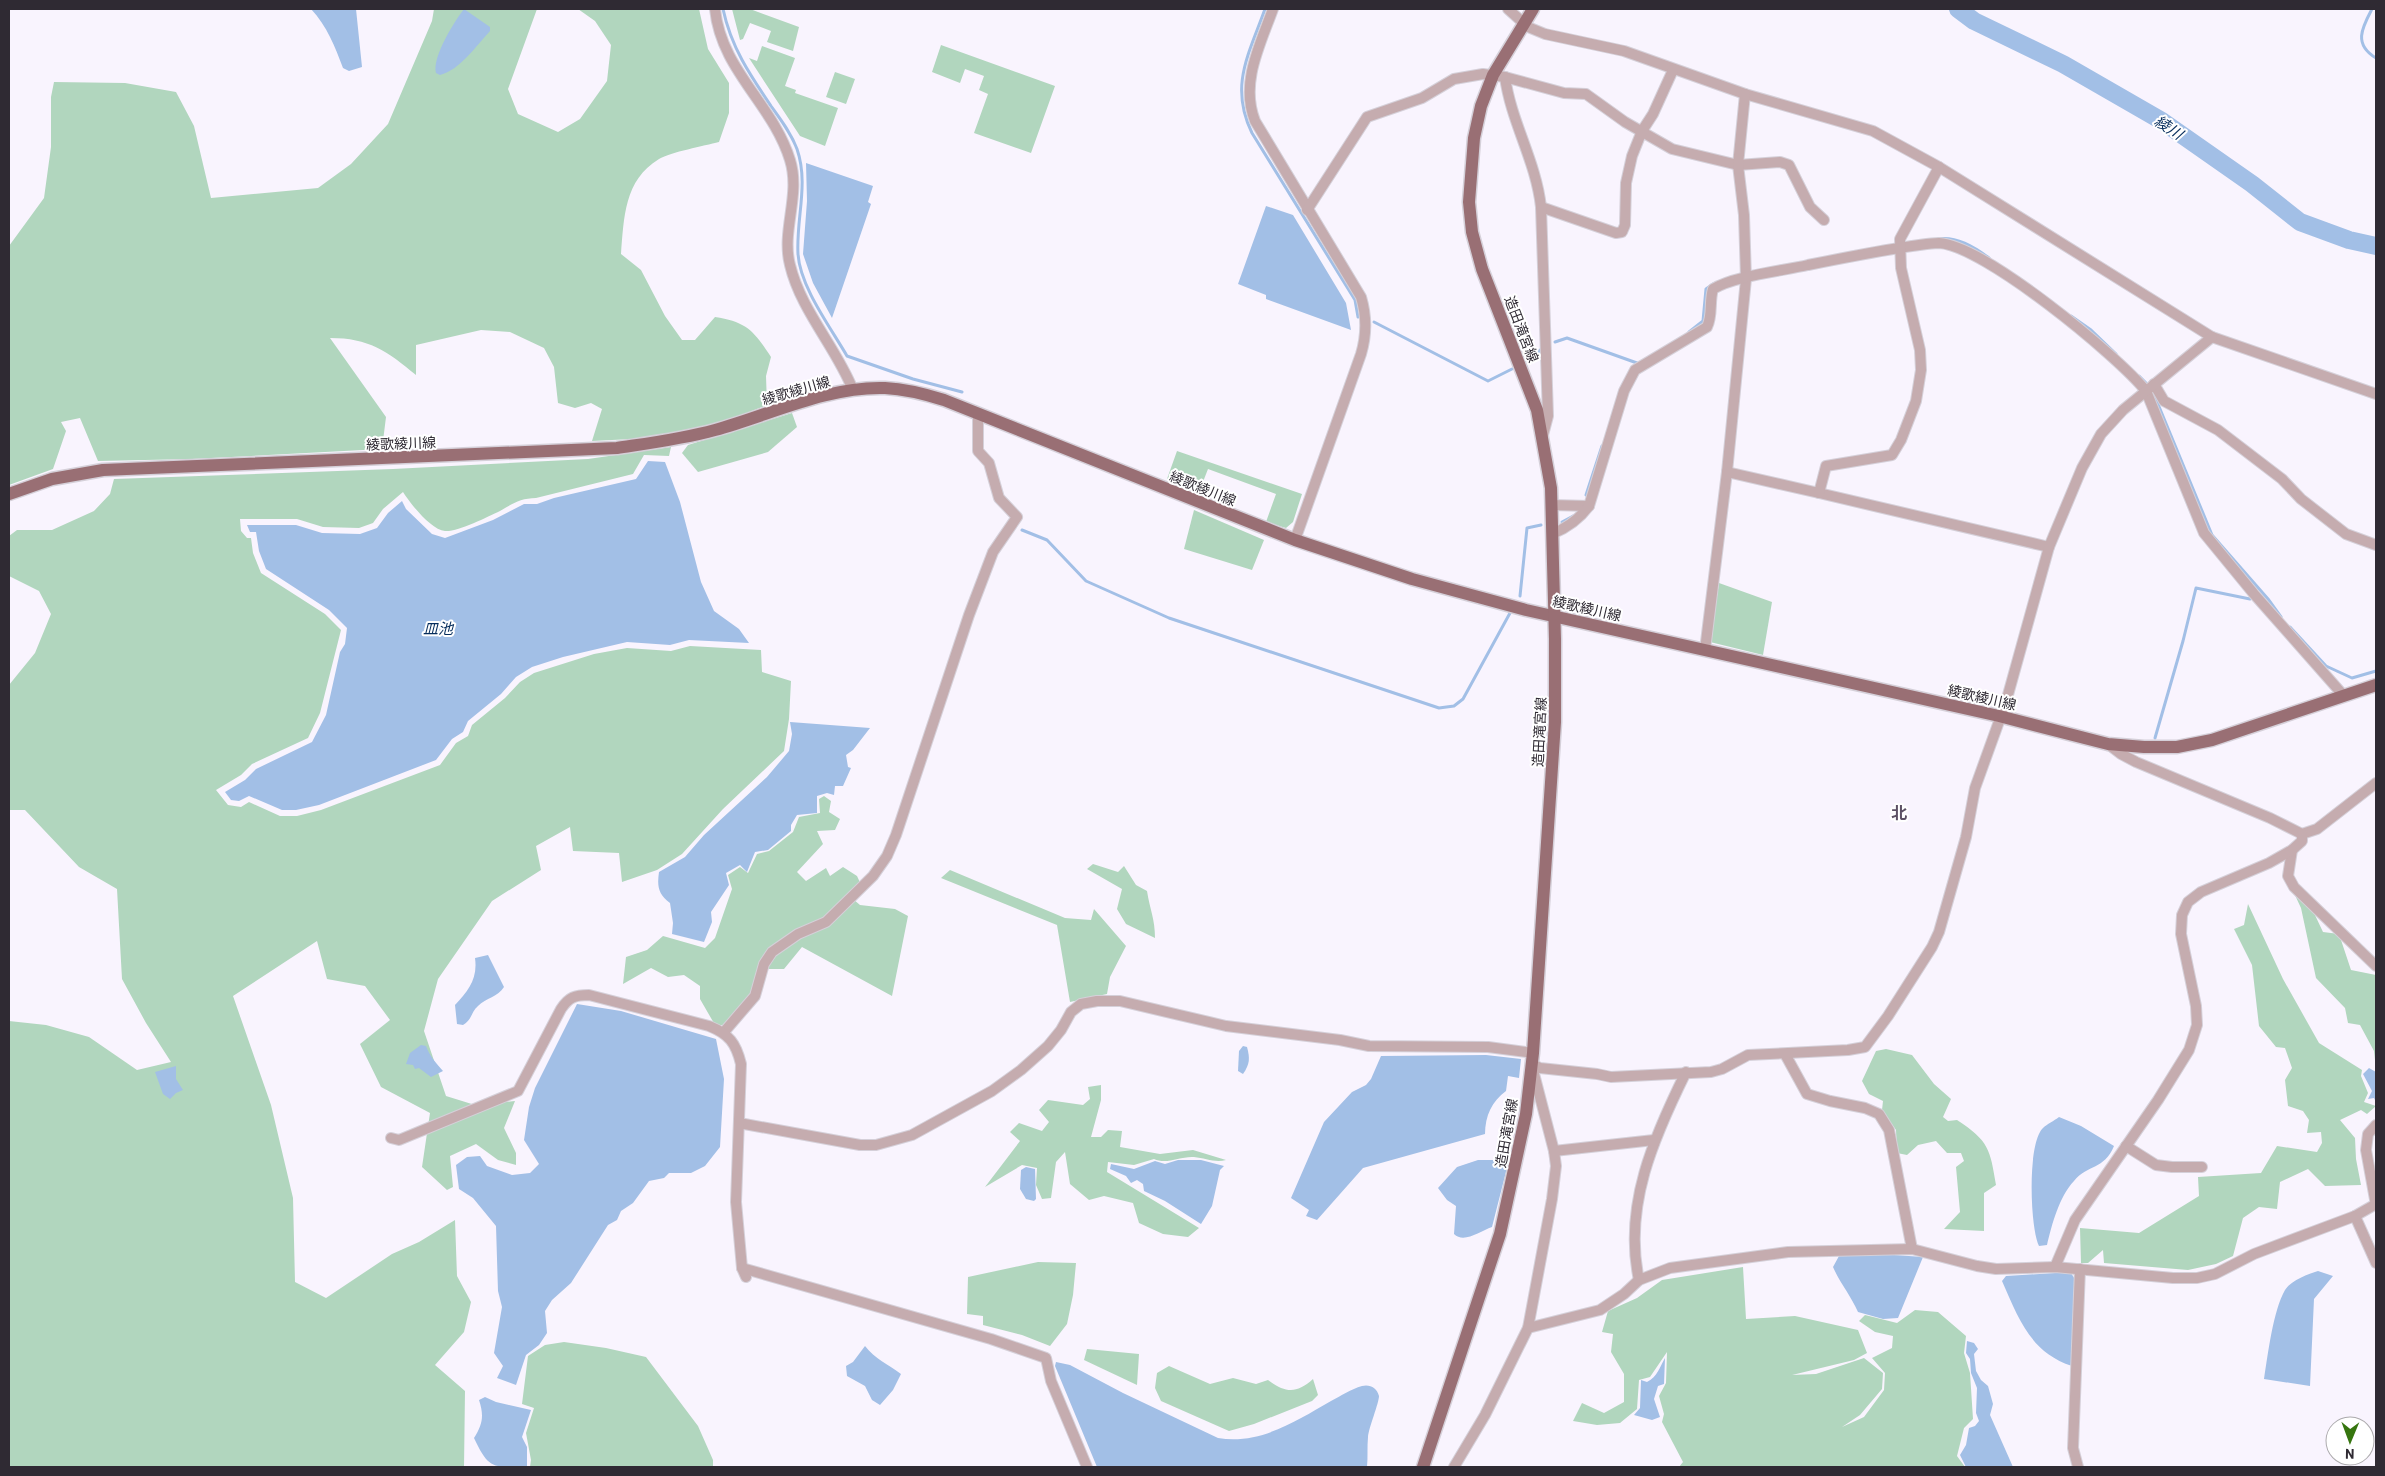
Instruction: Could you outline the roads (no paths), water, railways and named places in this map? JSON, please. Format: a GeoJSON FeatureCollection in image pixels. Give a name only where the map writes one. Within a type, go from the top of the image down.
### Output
{"type":"FeatureCollection","features":[{"type":"Feature","properties":{"kind":"main road","name":"造田滝宮線"},"geometry":{"type":"LineString","coordinates":[[1423,1467],[1500,1234],[1526,1114],[1532,1058],[1555,722],[1555,616],[1551,505],[1543,435],[1537,410],[1482,269],[1472,232],[1469,202],[1474,138],[1481,106],[1499,76],[1522,23],[1533,9]]}},
{"type":"Feature","properties":{"kind":"main road","name":"綾歌綾川線"},"geometry":{"type":"LineString","coordinates":[[9,494],[52,479],[74,474],[138,468],[438,457],[617,448],[676,439],[715,430],[820,398],[853,390],[885,388],[903,390],[944,400],[1295,540],[1421,582],[1555,616],[1999,716],[2108,744],[2177,747],[2212,740],[2376,685]]}},
{"type":"Feature","properties":{"kind":"street"},"geometry":{"type":"LineString","coordinates":[[715,9],[723,45],[737,73],[772,124],[791,161],[794,195],[788,246],[789,264],[803,299],[844,368],[853,390]]}},
{"type":"Feature","properties":{"kind":"street"},"geometry":{"type":"LineString","coordinates":[[1273,9],[1252,67],[1249,100],[1254,121],[1361,297],[1366,312],[1365,341],[1361,354],[1295,540]]}},
{"type":"Feature","properties":{"kind":"street"},"geometry":{"type":"LineString","coordinates":[[1508,9],[1522,23],[1545,34],[1624,51],[1745,94],[1873,131],[1939,167],[2212,337],[2376,394]]}},
{"type":"Feature","properties":{"kind":"street"},"geometry":{"type":"LineString","coordinates":[[1541,207],[1616,233],[1622,232],[1625,225],[1626,183],[1632,156],[1642,131],[1653,114],[1673,70]]}},
{"type":"Feature","properties":{"kind":"street"},"geometry":{"type":"LineString","coordinates":[[1307,210],[1367,117],[1422,98],[1454,79],[1470,74],[1499,76],[1564,94],[1586,94],[1625,122],[1672,149],[1738,165],[1780,162],[1789,165],[1810,207],[1824,220]]}},
{"type":"Feature","properties":{"kind":"street"},"geometry":{"type":"LineString","coordinates":[[1499,76],[1537,177],[1541,207],[1548,416],[1543,435]]}},
{"type":"Feature","properties":{"kind":"street"},"geometry":{"type":"LineString","coordinates":[[1705,650],[1727,472],[1746,279],[1744,214],[1738,165],[1745,94]]}},
{"type":"Feature","properties":{"kind":"street"},"geometry":{"type":"LineString","coordinates":[[1819,493],[1826,466],[1892,455],[1901,440],[1916,401],[1921,370],[1920,350],[1901,268],[1899,248],[1903,232],[1939,167]]}},
{"type":"Feature","properties":{"kind":"street"},"geometry":{"type":"LineString","coordinates":[[1552,534],[1560,531],[1582,516],[1589,506],[1624,391],[1635,370],[1707,327],[1710,321],[1713,289],[1746,279],[1899,248],[1939,243],[1958,247],[1985,260],[2081,330],[2136,378],[2146,391],[2204,533],[2254,594],[2344,696]]}},
{"type":"Feature","properties":{"kind":"street"},"geometry":{"type":"LineString","coordinates":[[739,1124],[860,1145],[876,1146],[895,1142],[962,1108],[1021,1070],[1057,1035],[1071,1012],[1081,1004],[1098,1001],[1120,1001],[1226,1026],[1331,1039],[1370,1046],[1488,1047],[1532,1058],[1540,1068],[1611,1077],[1716,1070],[1748,1055],[1785,1054],[1865,1047],[1874,1038],[1932,947],[1939,932],[1966,836],[1977,781],[1999,716],[2006,702],[2049,547],[2082,468],[2101,434],[2123,410],[2212,337]]}},
{"type":"Feature","properties":{"kind":"street"},"geometry":{"type":"LineString","coordinates":[[2154,384],[2164,401],[2218,430],[2282,479],[2301,499],[2346,534],[2376,545]]}},
{"type":"Feature","properties":{"kind":"street"},"geometry":{"type":"LineString","coordinates":[[724,1032],[755,996],[764,964],[772,952],[798,934],[826,922],[873,876],[887,856],[896,835],[969,615],[993,552],[1017,517],[1000,498],[989,463],[978,451],[978,414]]}},
{"type":"Feature","properties":{"kind":"street"},"geometry":{"type":"LineString","coordinates":[[1727,472],[2049,547]]}},
{"type":"Feature","properties":{"kind":"street"},"geometry":{"type":"LineString","coordinates":[[1551,505],[1589,506]]}},
{"type":"Feature","properties":{"kind":"street"},"geometry":{"type":"LineString","coordinates":[[2108,744],[2120,754],[2136,762],[2270,818],[2302,834],[2317,829],[2376,783]]}},
{"type":"Feature","properties":{"kind":"street"},"geometry":{"type":"LineString","coordinates":[[2136,762],[2144,747]]}},
{"type":"Feature","properties":{"kind":"street"},"geometry":{"type":"LineString","coordinates":[[2055,1268],[2075,1220],[2158,1100],[2189,1050],[2197,1025],[2196,1006],[2181,934],[2182,916],[2188,902],[2201,892],[2270,864],[2302,841],[2302,834]]}},
{"type":"Feature","properties":{"kind":"street"},"geometry":{"type":"LineString","coordinates":[[2292,850],[2288,876],[2294,887],[2376,966]]}},
{"type":"Feature","properties":{"kind":"street"},"geometry":{"type":"LineString","coordinates":[[391,1138],[399,1140],[518,1091],[561,1009],[567,1000],[576,995],[589,995],[709,1026],[724,1032],[738,1050],[741,1064],[736,1202],[744,1272],[991,1339],[1046,1358],[1051,1381],[1087,1467]]}},
{"type":"Feature","properties":{"kind":"street"},"geometry":{"type":"LineString","coordinates":[[1785,1054],[1807,1094],[1865,1108],[1879,1114],[1889,1130],[1912,1249]]}},
{"type":"Feature","properties":{"kind":"street"},"geometry":{"type":"LineString","coordinates":[[1454,1467],[1485,1415],[1528,1328],[1552,1199],[1556,1166],[1532,1058]]}},
{"type":"Feature","properties":{"kind":"street"},"geometry":{"type":"LineString","coordinates":[[1639,1280],[1634,1237],[1636,1208],[1654,1140],[1686,1072]]}},
{"type":"Feature","properties":{"kind":"street"},"geometry":{"type":"LineString","coordinates":[[1528,1328],[1600,1310],[1624,1294],[1639,1280],[1670,1268],[1788,1252],[1912,1249],[1996,1269],[2080,1269],[2173,1278],[2197,1278],[2215,1274],[2254,1254],[2355,1216],[2376,1205],[2366,1150],[2368,1134],[2376,1124]]}},
{"type":"Feature","properties":{"kind":"street"},"geometry":{"type":"LineString","coordinates":[[1554,1151],[1654,1140]]}},
{"type":"Feature","properties":{"kind":"street"},"geometry":{"type":"LineString","coordinates":[[2126,1146],[2156,1165],[2202,1167]]}},
{"type":"Feature","properties":{"kind":"street"},"geometry":{"type":"LineString","coordinates":[[2355,1216],[2376,1263]]}},
{"type":"Feature","properties":{"kind":"street"},"geometry":{"type":"LineString","coordinates":[[2078,1467],[2073,1448],[2080,1269]]}},
{"type":"Feature","properties":{"kind":"water"},"geometry":{"type":"Polygon","coordinates":[[[311,9],[356,9],[362,67],[349,71],[343,68],[326,30],[311,9]]]}},
{"type":"Feature","properties":{"kind":"water"},"geometry":{"type":"Polygon","coordinates":[[[464,9],[490,27],[490,31],[461,63],[440,75],[436,73],[436,66],[440,49],[464,9]]]}},
{"type":"Feature","properties":{"kind":"water"},"geometry":{"type":"Polygon","coordinates":[[[806,163],[873,186],[868,202],[871,204],[832,318],[813,283],[803,254],[807,201],[806,163]]]}},
{"type":"Feature","properties":{"kind":"water"},"geometry":{"type":"Polygon","coordinates":[[[1266,206],[1293,215],[1346,303],[1351,330],[1266,299],[1266,295],[1238,284],[1266,206]]]}},
{"type":"Feature","properties":{"kind":"water","name":"皿池"},"geometry":{"type":"Polygon","coordinates":[[[648,461],[665,462],[680,502],[701,582],[714,611],[739,629],[749,643],[689,640],[670,645],[627,642],[563,657],[532,667],[516,677],[501,694],[468,721],[463,732],[452,739],[436,760],[319,805],[296,810],[282,810],[249,796],[239,801],[231,800],[225,792],[245,780],[256,769],[312,742],[326,715],[340,652],[345,644],[347,628],[329,610],[266,569],[259,551],[256,532],[250,532],[247,525],[296,525],[322,533],[360,534],[377,528],[388,513],[402,501],[406,509],[432,534],[445,538],[493,520],[524,504],[537,504],[554,498],[636,479],[648,461]]]}},
{"type":"Feature","properties":{"kind":"water"},"geometry":{"type":"Polygon","coordinates":[[[790,722],[870,728],[853,750],[846,755],[848,767],[851,768],[843,786],[835,786],[834,795],[827,793],[817,796],[817,813],[797,815],[791,825],[791,831],[768,850],[755,852],[747,872],[740,865],[726,873],[729,885],[711,912],[712,922],[704,942],[672,934],[673,923],[670,903],[659,889],[659,872],[685,857],[704,835],[767,777],[789,751],[792,734],[790,722]]]}},
{"type":"Feature","properties":{"kind":"water"},"geometry":{"type":"Polygon","coordinates":[[[488,955],[504,987],[499,993],[478,1006],[466,1023],[463,1025],[457,1024],[455,1005],[471,984],[475,972],[475,958],[488,955]]]}},
{"type":"Feature","properties":{"kind":"water"},"geometry":{"type":"Polygon","coordinates":[[[577,1004],[621,1011],[716,1039],[724,1079],[720,1147],[705,1166],[691,1173],[669,1173],[664,1178],[649,1181],[633,1203],[621,1211],[617,1220],[608,1225],[571,1283],[552,1300],[545,1311],[547,1333],[539,1345],[526,1355],[516,1385],[497,1378],[503,1366],[494,1353],[502,1307],[498,1291],[496,1226],[473,1198],[459,1189],[456,1165],[467,1157],[480,1156],[487,1166],[512,1175],[530,1173],[539,1164],[524,1140],[529,1107],[535,1088],[577,1004]]]}},
{"type":"Feature","properties":{"kind":"water"},"geometry":{"type":"Polygon","coordinates":[[[421,1045],[426,1046],[443,1071],[431,1077],[419,1068],[415,1069],[413,1065],[406,1064],[410,1053],[421,1045]]]}},
{"type":"Feature","properties":{"kind":"water"},"geometry":{"type":"Polygon","coordinates":[[[1243,1046],[1247,1047],[1249,1058],[1243,1074],[1238,1071],[1239,1051],[1243,1046]]]}},
{"type":"Feature","properties":{"kind":"water"},"geometry":{"type":"Polygon","coordinates":[[[1486,1055],[1521,1059],[1519,1078],[1508,1076],[1506,1091],[1493,1104],[1488,1115],[1485,1134],[1363,1168],[1317,1220],[1306,1216],[1309,1210],[1291,1198],[1324,1122],[1352,1092],[1366,1085],[1371,1079],[1381,1056],[1486,1055]]]}},
{"type":"Feature","properties":{"kind":"water"},"geometry":{"type":"Polygon","coordinates":[[[176,1066],[176,1079],[183,1090],[176,1093],[170,1099],[163,1094],[155,1072],[176,1066]]]}},
{"type":"Feature","properties":{"kind":"water"},"geometry":{"type":"Polygon","coordinates":[[[2369,1068],[2376,1072],[2376,1102],[2374,1098],[2368,1099],[2372,1091],[2363,1074],[2369,1068]]]}},
{"type":"Feature","properties":{"kind":"water"},"geometry":{"type":"Polygon","coordinates":[[[2059,1117],[2081,1126],[2114,1146],[2106,1159],[2079,1176],[2069,1187],[2057,1211],[2047,1245],[2039,1246],[2032,1205],[2034,1150],[2043,1128],[2059,1117]]]}},
{"type":"Feature","properties":{"kind":"water"},"geometry":{"type":"Polygon","coordinates":[[[1178,1160],[1201,1160],[1224,1166],[1220,1170],[1212,1206],[1201,1224],[1165,1201],[1144,1191],[1143,1184],[1137,1180],[1131,1183],[1126,1176],[1110,1169],[1111,1164],[1134,1169],[1155,1161],[1165,1164],[1178,1160]]]}},
{"type":"Feature","properties":{"kind":"water"},"geometry":{"type":"Polygon","coordinates":[[[1478,1160],[1509,1160],[1492,1227],[1472,1236],[1462,1238],[1454,1234],[1456,1206],[1447,1200],[1438,1188],[1457,1167],[1478,1160]]]}},
{"type":"Feature","properties":{"kind":"water"},"geometry":{"type":"Polygon","coordinates":[[[1026,1167],[1035,1169],[1036,1199],[1034,1201],[1026,1199],[1020,1189],[1021,1170],[1026,1167]]]}},
{"type":"Feature","properties":{"kind":"water"},"geometry":{"type":"Polygon","coordinates":[[[1880,1254],[1923,1257],[1898,1318],[1883,1319],[1858,1312],[1833,1267],[1839,1256],[1880,1254]]]}},
{"type":"Feature","properties":{"kind":"water"},"geometry":{"type":"Polygon","coordinates":[[[2318,1271],[2333,1276],[2314,1299],[2310,1386],[2264,1379],[2274,1321],[2285,1290],[2295,1281],[2318,1271]]]}},
{"type":"Feature","properties":{"kind":"water"},"geometry":{"type":"Polygon","coordinates":[[[2071,1273],[2076,1281],[2072,1366],[2058,1360],[2036,1343],[2021,1321],[2002,1281],[2006,1276],[2071,1273]]]}},
{"type":"Feature","properties":{"kind":"water"},"geometry":{"type":"Polygon","coordinates":[[[1967,1341],[1974,1343],[1978,1349],[1974,1354],[1976,1371],[1981,1380],[1988,1386],[1993,1404],[1990,1415],[2013,1467],[1966,1467],[1960,1455],[1966,1445],[1969,1428],[1975,1426],[1979,1421],[1976,1413],[1977,1388],[1971,1373],[1970,1359],[1966,1353],[1967,1341]]]}},
{"type":"Feature","properties":{"kind":"water"},"geometry":{"type":"Polygon","coordinates":[[[865,1346],[877,1358],[901,1374],[893,1390],[880,1405],[872,1400],[865,1386],[847,1376],[846,1366],[853,1362],[865,1346]]]}},
{"type":"Feature","properties":{"kind":"water"},"geometry":{"type":"Polygon","coordinates":[[[1665,1358],[1664,1384],[1658,1386],[1654,1399],[1660,1417],[1652,1420],[1634,1415],[1640,1408],[1641,1380],[1647,1382],[1654,1377],[1665,1358]]]}},
{"type":"Feature","properties":{"kind":"water"},"geometry":{"type":"Polygon","coordinates":[[[1056,1362],[1070,1365],[1123,1393],[1218,1438],[1248,1438],[1263,1435],[1291,1423],[1354,1389],[1370,1386],[1377,1391],[1379,1396],[1368,1437],[1367,1467],[1097,1467],[1055,1366],[1056,1362]]]}},
{"type":"Feature","properties":{"kind":"water"},"geometry":{"type":"Polygon","coordinates":[[[485,1397],[496,1402],[531,1410],[522,1437],[527,1447],[527,1467],[506,1467],[493,1464],[488,1461],[479,1448],[474,1438],[482,1419],[479,1400],[485,1397]]]}},
{"type":"Feature","properties":{"kind":"waterway"},"geometry":{"type":"LineString","coordinates":[[723,9],[726,23],[742,60],[786,127],[797,149],[802,175],[798,241],[800,267],[817,307],[847,356],[913,379],[962,392]]}},
{"type":"Feature","properties":{"kind":"waterway"},"geometry":{"type":"LineString","coordinates":[[1265,9],[1244,70],[1242,100],[1245,116],[1252,133],[1355,300],[1358,317]]}},
{"type":"Feature","properties":{"kind":"waterway","name":"綾川"},"geometry":{"type":"LineString","coordinates":[[1958,9],[1974,21],[2063,64],[2162,121],[2252,184],[2300,222],[2349,240],[2376,246]]}},
{"type":"Feature","properties":{"kind":"waterway"},"geometry":{"type":"LineString","coordinates":[[2372,9],[2363,29],[2362,41],[2364,47],[2376,58]]}},
{"type":"Feature","properties":{"kind":"waterway"},"geometry":{"type":"LineString","coordinates":[[1938,239],[1958,241],[1971,246],[1989,258]]}},
{"type":"Feature","properties":{"kind":"waterway"},"geometry":{"type":"LineString","coordinates":[[1689,332],[1703,321],[1706,289],[1713,284]]}},
{"type":"Feature","properties":{"kind":"waterway"},"geometry":{"type":"LineString","coordinates":[[2071,316],[2091,330],[2116,354]]}},
{"type":"Feature","properties":{"kind":"waterway"},"geometry":{"type":"LineString","coordinates":[[1374,322],[1488,381],[1512,369]]}},
{"type":"Feature","properties":{"kind":"waterway"},"geometry":{"type":"LineString","coordinates":[[1555,342],[1567,338],[1637,363]]}},
{"type":"Feature","properties":{"kind":"waterway"},"geometry":{"type":"LineString","coordinates":[[1527,360],[1543,348]]}},
{"type":"Feature","properties":{"kind":"waterway"},"geometry":{"type":"LineString","coordinates":[[2139,376],[2146,383]]}},
{"type":"Feature","properties":{"kind":"waterway"},"geometry":{"type":"LineString","coordinates":[[2153,392],[2212,535],[2268,599],[2281,617]]}},
{"type":"Feature","properties":{"kind":"waterway"},"geometry":{"type":"LineString","coordinates":[[1586,495],[1602,446]]}},
{"type":"Feature","properties":{"kind":"waterway"},"geometry":{"type":"LineString","coordinates":[[1562,522],[1575,515]]}},
{"type":"Feature","properties":{"kind":"waterway"},"geometry":{"type":"LineString","coordinates":[[1520,596],[1527,528],[1541,525]]}},
{"type":"Feature","properties":{"kind":"waterway"},"geometry":{"type":"LineString","coordinates":[[1022,530],[1047,540],[1086,581],[1169,618],[1439,708],[1454,706],[1463,699],[1510,613]]}},
{"type":"Feature","properties":{"kind":"waterway"},"geometry":{"type":"LineString","coordinates":[[2155,738],[2196,588],[2250,599]]}},
{"type":"Feature","properties":{"kind":"waterway"},"geometry":{"type":"LineString","coordinates":[[2290,627],[2326,666],[2352,678],[2376,671]]}},
{"type":"Feature","properties":{"kind":"district","name":"北"},"geometry":{"type":"Point","coordinates":[1899,812]}}]}
